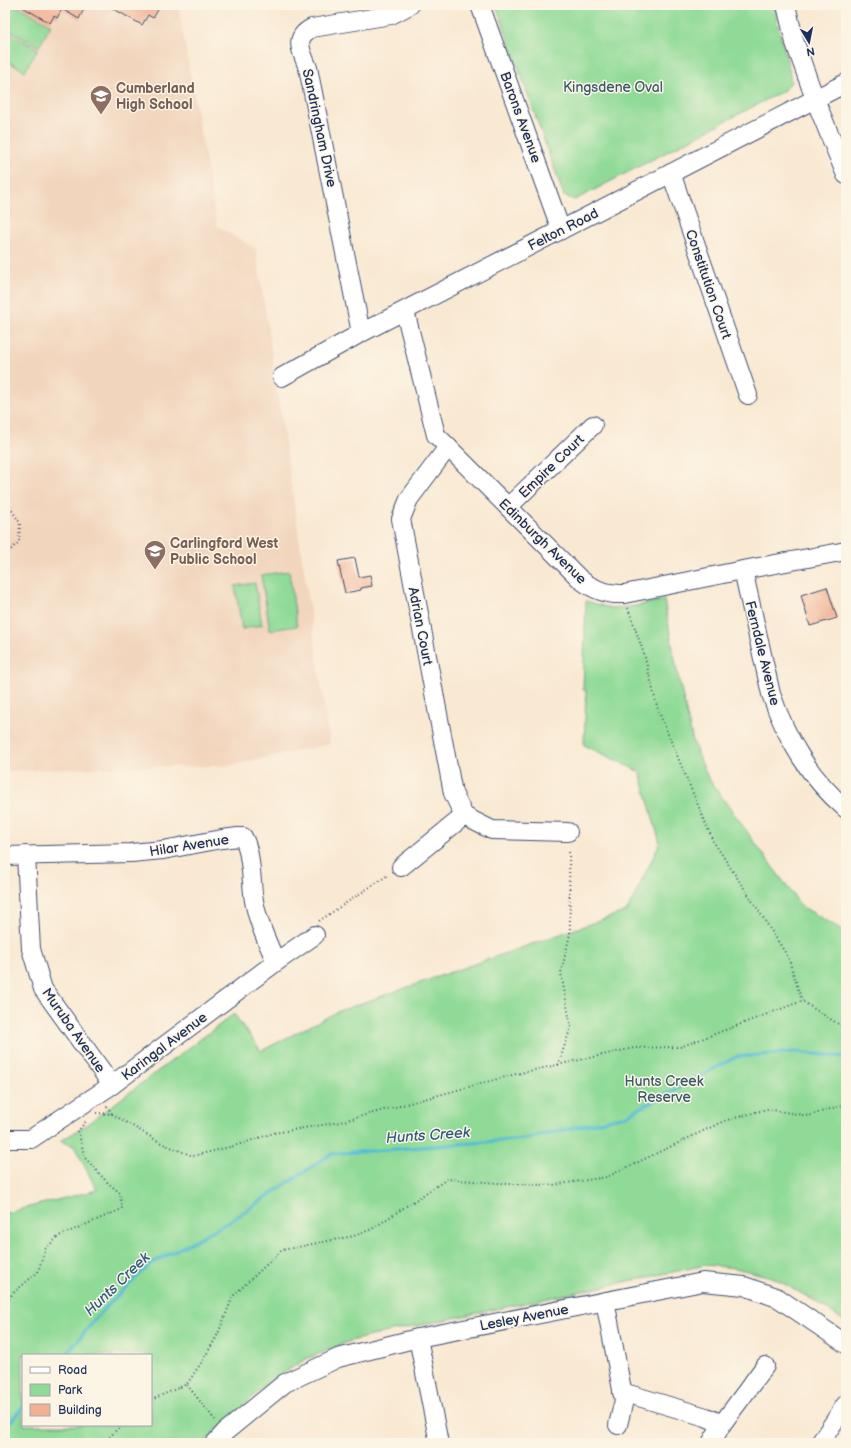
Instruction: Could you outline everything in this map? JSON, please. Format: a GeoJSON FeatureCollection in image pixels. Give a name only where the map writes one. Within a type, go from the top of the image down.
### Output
{"type":"FeatureCollection","features":[{"type":"Feature","properties":{"kind":"street","name":"Sandringham Drive"},"geometry":{"type":"LineString","coordinates":[[361,334],[308,68],[300,47],[300,41],[306,31],[312,28],[391,16],[410,5]]}},
{"type":"Feature","properties":{"kind":"street","name":"Barons Avenue"},"geometry":{"type":"LineString","coordinates":[[480,5],[562,230]]}},
{"type":"Feature","properties":{"kind":"street"},"geometry":{"type":"LineString","coordinates":[[786,5],[795,44],[815,99],[846,175]]}},
{"type":"Feature","properties":{"kind":"street","name":"Felton Road"},"geometry":{"type":"LineString","coordinates":[[282,377],[405,311],[846,83]]}},
{"type":"Feature","properties":{"kind":"street","name":"Constitution Court"},"geometry":{"type":"LineString","coordinates":[[671,173],[748,395]]}},
{"type":"Feature","properties":{"kind":"street","name":"Edinburgh Avenue"},"geometry":{"type":"LineString","coordinates":[[405,311],[436,435],[581,580],[589,586],[610,593],[624,594],[846,551]]}},
{"type":"Feature","properties":{"kind":"street","name":"Empire Court"},"geometry":{"type":"LineString","coordinates":[[508,507],[593,424]]}},
{"type":"Feature","properties":{"kind":"street","name":"Adrian Court"},"geometry":{"type":"LineString","coordinates":[[448,447],[409,499],[401,519],[453,793],[464,816]]}},
{"type":"Feature","properties":{"kind":"street","name":"Ferndale Avenue"},"geometry":{"type":"LineString","coordinates":[[743,570],[771,694],[786,734],[815,778],[846,809]]}},
{"type":"Feature","properties":{"kind":"street"},"geometry":{"type":"LineString","coordinates":[[401,867],[464,816],[492,830],[568,832]]}},
{"type":"Feature","properties":{"kind":"street","name":"Hilar Avenue"},"geometry":{"type":"LineString","coordinates":[[5,856],[139,852],[163,850],[238,836],[243,837],[246,842],[255,902],[263,934],[276,962]]}},
{"type":"Feature","properties":{"kind":"street","name":"Muruba Avenue"},"geometry":{"type":"LineString","coordinates":[[26,855],[31,949],[43,989],[112,1085]]}},
{"type":"Feature","properties":{"kind":"street","name":"Karingal Avenue"},"geometry":{"type":"LineString","coordinates":[[5,1139],[31,1139],[112,1085],[276,962],[316,935]]}},
{"type":"Feature","properties":{"kind":"street","name":"Lesley Avenue"},"geometry":{"type":"LineString","coordinates":[[220,1438],[285,1383],[338,1358],[418,1338],[702,1282],[744,1286],[778,1298],[846,1344]]}},
{"type":"Feature","properties":{"kind":"street"},"geometry":{"type":"LineString","coordinates":[[605,1301],[624,1400],[618,1425]]}},
{"type":"Feature","properties":{"kind":"street"},"geometry":{"type":"LineString","coordinates":[[418,1338],[439,1443]]}},
{"type":"Feature","properties":{"kind":"street"},"geometry":{"type":"LineString","coordinates":[[711,1443],[722,1424],[765,1366]]}},
{"type":"Feature","properties":{"kind":"street"},"geometry":{"type":"LineString","coordinates":[[622,1392],[706,1416],[722,1424]]}},
{"type":"Feature","properties":{"kind":"street"},"geometry":{"type":"LineString","coordinates":[[820,1443],[846,1404]]}},
{"type":"Feature","properties":{"kind":"path"},"geometry":{"type":"LineString","coordinates":[[5,507],[11,509],[20,523],[19,542],[5,555]]}},
{"type":"Feature","properties":{"kind":"path"},"geometry":{"type":"LineString","coordinates":[[624,594],[644,654],[658,710],[713,841],[788,956],[802,1001],[846,1028]]}},
{"type":"Feature","properties":{"kind":"path"},"geometry":{"type":"LineString","coordinates":[[558,1064],[571,1027],[561,973],[570,934],[568,832]]}},
{"type":"Feature","properties":{"kind":"path"},"geometry":{"type":"LineString","coordinates":[[316,935],[319,920],[401,867]]}},
{"type":"Feature","properties":{"kind":"path"},"geometry":{"type":"LineString","coordinates":[[94,1113],[112,1114],[163,1144],[193,1156],[274,1134],[340,1122],[558,1064],[634,1048],[680,1047],[802,1001]]}},
{"type":"Feature","properties":{"kind":"path"},"geometry":{"type":"LineString","coordinates":[[846,1064],[844,1065],[846,1071]]}},
{"type":"Feature","properties":{"kind":"path"},"geometry":{"type":"LineString","coordinates":[[152,1400],[186,1384],[205,1357],[218,1334],[233,1296],[282,1250],[354,1236],[372,1229],[447,1179],[511,1184],[553,1185],[607,1177],[724,1121],[767,1109],[808,1116],[846,1104]]}},
{"type":"Feature","properties":{"kind":"path"},"geometry":{"type":"LineString","coordinates":[[5,1306],[12,1294],[38,1272],[45,1249],[59,1236],[122,1209],[120,1193],[106,1181],[85,1158],[78,1131],[90,1118]]}},
{"type":"Feature","properties":{"kind":"path"},"geometry":{"type":"LineString","coordinates":[[186,1384],[220,1438]]}},
{"type":"Feature","properties":{"kind":"path"},"geometry":{"type":"LineString","coordinates":[[104,1443],[120,1426]]}},
{"type":"Feature","properties":{"kind":"shaded area","name":"Carlingford West Public School"},"geometry":{"type":"Polygon","coordinates":[[[5,5],[178,5],[217,226],[256,249],[330,744],[227,766],[5,771],[5,5]]]}},
{"type":"Feature","properties":{"kind":"green space"},"geometry":{"type":"Polygon","coordinates":[[[7,5],[16,5],[51,25],[39,47],[5,28],[5,9],[7,5]]]}},
{"type":"Feature","properties":{"kind":"green space","name":"Kingsdene Oval"},"geometry":{"type":"Polygon","coordinates":[[[496,5],[775,5],[778,26],[791,82],[783,91],[575,200],[564,196],[496,5]]]}},
{"type":"Feature","properties":{"kind":"green space"},"geometry":{"type":"Polygon","coordinates":[[[5,31],[38,49],[25,71],[5,60],[5,31]]]}},
{"type":"Feature","properties":{"kind":"green space"},"geometry":{"type":"Polygon","coordinates":[[[289,571],[297,626],[270,630],[261,575],[289,571]]]}},
{"type":"Feature","properties":{"kind":"green space"},"geometry":{"type":"Polygon","coordinates":[[[255,583],[262,625],[242,629],[235,586],[255,583]]]}},
{"type":"Feature","properties":{"kind":"green space","name":"Hunts Creek Reserve"},"geometry":{"type":"Polygon","coordinates":[[[664,600],[677,671],[693,742],[708,778],[801,906],[846,932],[846,1322],[813,1300],[772,1277],[735,1268],[706,1265],[350,1341],[306,1359],[268,1383],[203,1443],[5,1443],[5,1213],[97,1190],[74,1146],[60,1141],[82,1128],[234,1014],[261,1051],[339,1011],[627,911],[660,843],[640,772],[584,745],[586,690],[583,690],[586,601],[610,608],[631,607],[664,600]]]}},
{"type":"Feature","properties":{"kind":"building"},"geometry":{"type":"Polygon","coordinates":[[[19,5],[86,5],[79,19],[62,9],[57,18],[54,16],[50,23],[19,5]]]}},
{"type":"Feature","properties":{"kind":"building"},"geometry":{"type":"Polygon","coordinates":[[[107,5],[161,5],[153,18],[148,15],[142,25],[107,5]]]}},
{"type":"Feature","properties":{"kind":"building"},"geometry":{"type":"Polygon","coordinates":[[[355,558],[359,577],[370,575],[372,586],[345,593],[338,561],[355,558]]]}},
{"type":"Feature","properties":{"kind":"building"},"geometry":{"type":"Polygon","coordinates":[[[827,587],[837,618],[810,626],[801,595],[827,587]]]}},
{"type":"Feature","properties":{"kind":"waterway","name":"Hunts Creek"},"geometry":{"type":"LineString","coordinates":[[67,1354],[102,1311],[150,1264],[229,1222],[331,1154],[525,1139],[625,1116],[736,1057],[795,1052],[846,1057]]}},
{"type":"Feature","properties":{"kind":"waterway","name":"Hunts Creek"},"geometry":{"type":"LineString","coordinates":[[5,1428],[22,1408]]}},
{"type":"Feature","properties":{"kind":"place","name":"Cumberland High School"},"geometry":{"type":"Point","coordinates":[101,116]}},
{"type":"Feature","properties":{"kind":"place","name":"Carlingford West Public School"},"geometry":{"type":"Point","coordinates":[155,570]}}]}
